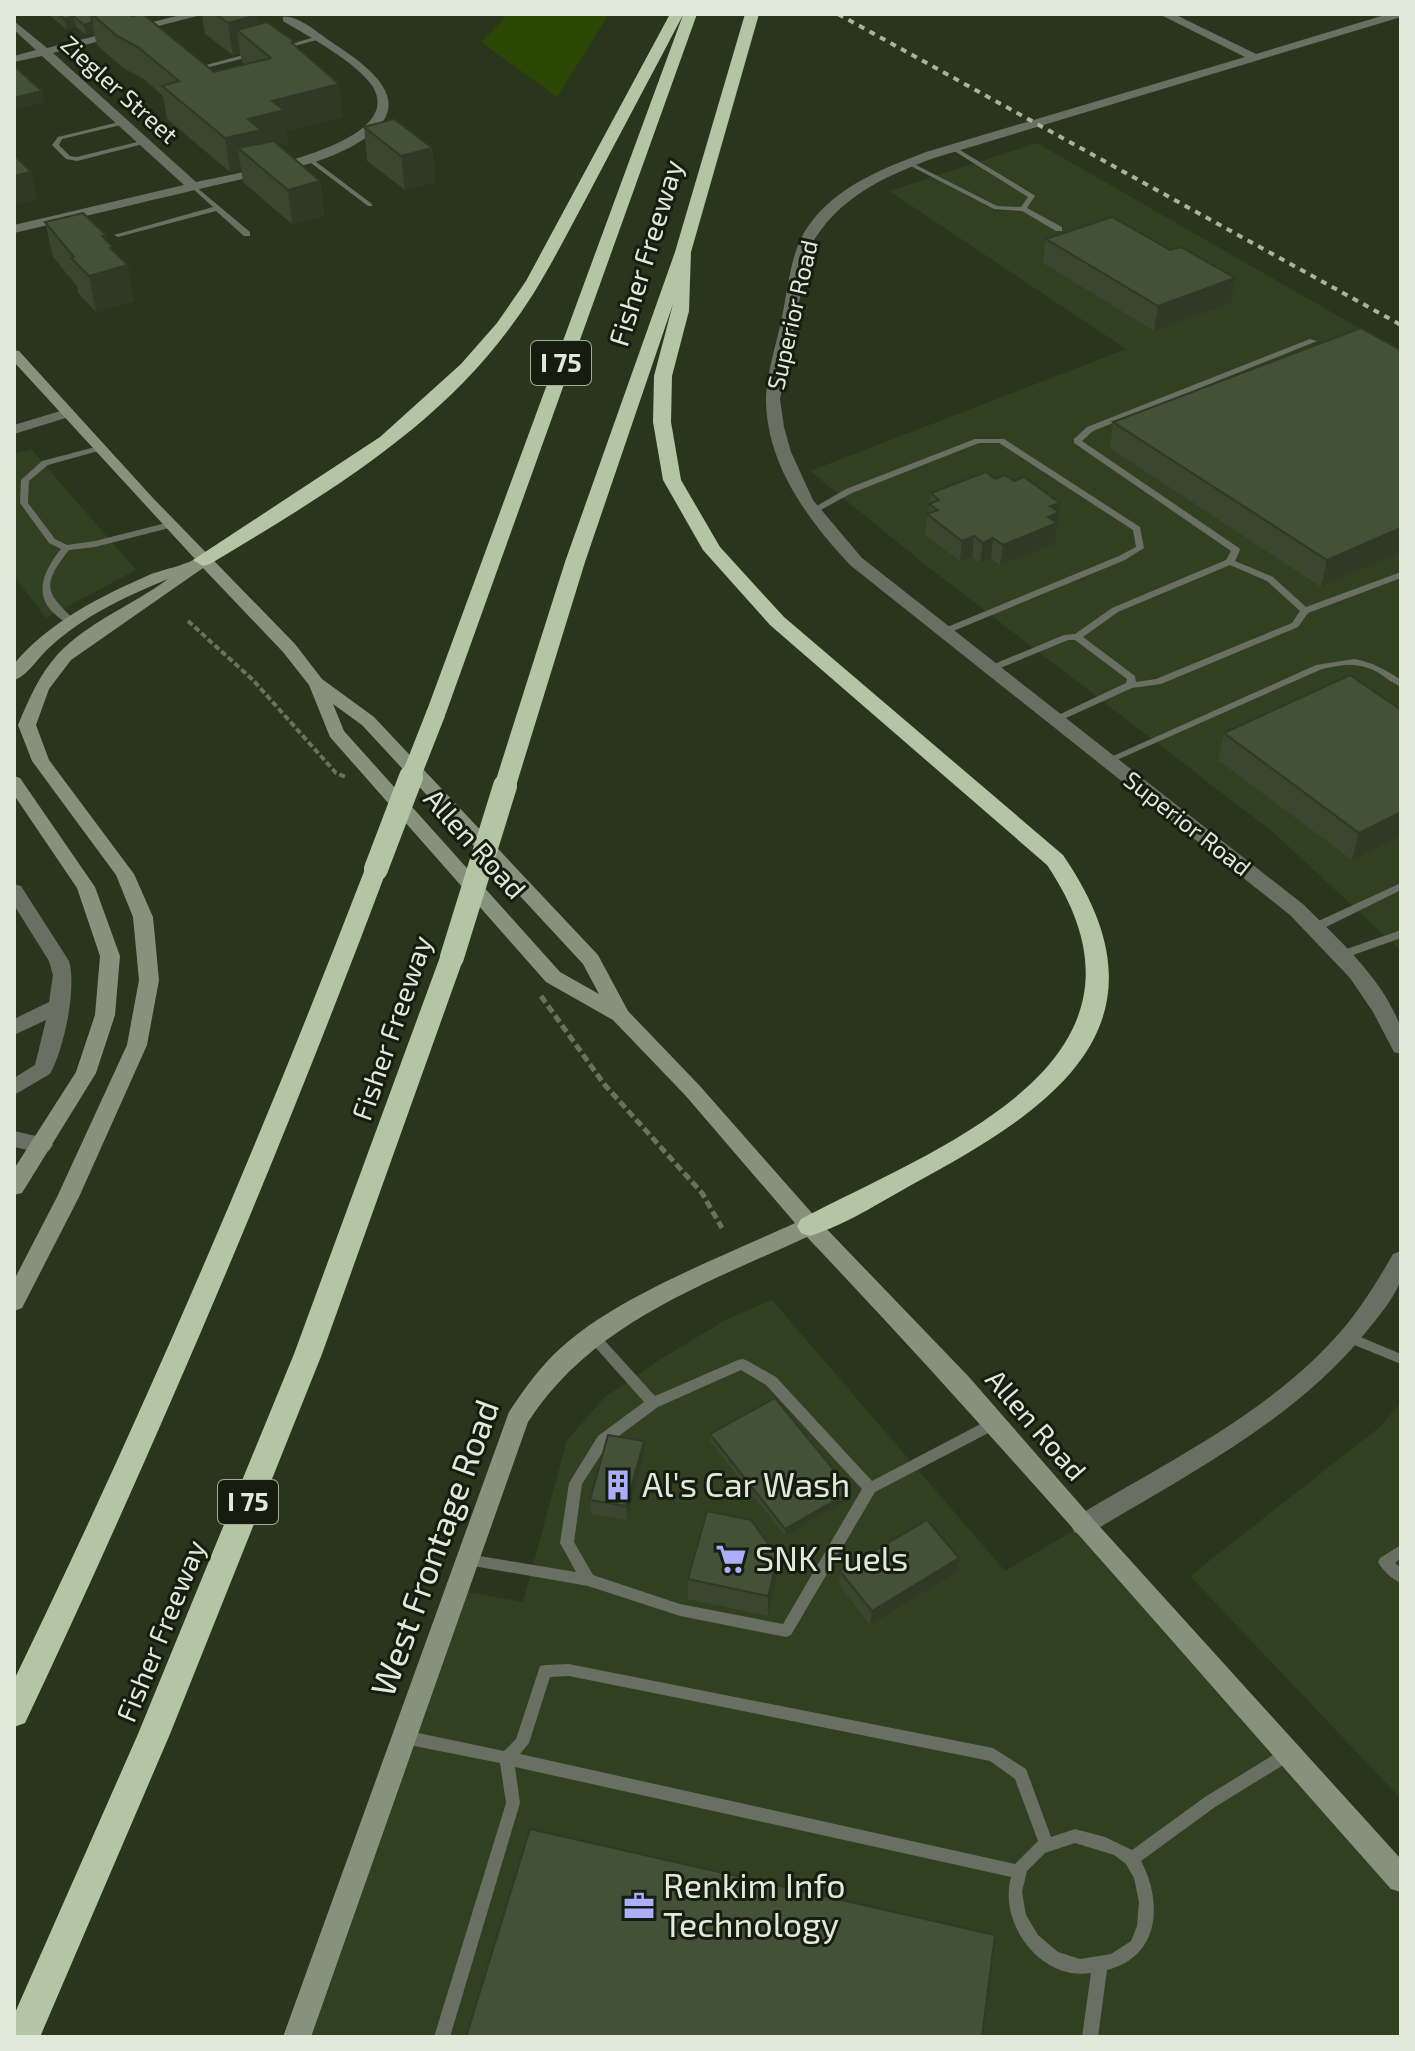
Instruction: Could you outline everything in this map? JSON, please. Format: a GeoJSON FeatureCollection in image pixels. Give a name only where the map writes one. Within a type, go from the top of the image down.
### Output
{"type":"FeatureCollection","features":[{"type":"Feature","properties":{"kind":"highway"},"geometry":{"type":"LineString","coordinates":[[203,560],[343,475],[417,416],[481,354],[534,281],[677,14]]}},
{"type":"Feature","properties":{"kind":"highway","name":"Fisher Freeway"},"geometry":{"type":"LineString","coordinates":[[14,1713],[80,1576],[192,1327],[327,1000],[436,713],[690,14]]}},
{"type":"Feature","properties":{"kind":"highway","name":"Fisher Freeway"},"geometry":{"type":"LineString","coordinates":[[22,2037],[154,1734],[308,1354],[452,957],[575,562],[683,252],[752,14]]}},
{"type":"Feature","properties":{"kind":"highway"},"geometry":{"type":"LineString","coordinates":[[683,252],[681,311],[663,376],[662,422],[672,480],[690,514],[712,550],[777,621],[1055,860],[1080,895],[1097,946],[1098,986],[1090,1019],[1070,1057],[1044,1087],[986,1130],[810,1226]]}},
{"type":"Feature","properties":{"kind":"main road","name":"Allen Road"},"geometry":{"type":"LineString","coordinates":[[14,354],[170,525],[289,648],[316,683],[336,733],[553,977],[620,1015]]}},
{"type":"Feature","properties":{"kind":"main road"},"geometry":{"type":"LineString","coordinates":[[14,675],[46,639],[141,583],[203,560]]}},
{"type":"Feature","properties":{"kind":"main road"},"geometry":{"type":"LineString","coordinates":[[14,1302],[68,1197],[137,1045],[149,980],[143,917],[125,874],[41,761],[27,725],[41,689],[65,656],[203,560]]}},
{"type":"Feature","properties":{"kind":"main road","name":"Allen Road"},"geometry":{"type":"LineString","coordinates":[[316,683],[368,721],[591,960],[620,1015],[692,1090],[810,1226],[995,1423],[1401,1879]]}},
{"type":"Feature","properties":{"kind":"main road"},"geometry":{"type":"LineString","coordinates":[[14,782],[86,887],[110,956],[105,1015],[86,1073],[14,1187]]}},
{"type":"Feature","properties":{"kind":"main road","name":"West Frontage Road"},"geometry":{"type":"LineString","coordinates":[[297,2037],[517,1419],[553,1368],[591,1334],[625,1313],[810,1226]]}},
{"type":"Feature","properties":{"kind":"street"},"geometry":{"type":"LineString","coordinates":[[14,59],[199,14]]}},
{"type":"Feature","properties":{"kind":"street"},"geometry":{"type":"LineString","coordinates":[[1165,14],[1256,58]]}},
{"type":"Feature","properties":{"kind":"street","name":"Superior Road"},"geometry":{"type":"LineString","coordinates":[[1400,14],[953,148],[908,163],[866,183],[833,205],[815,226],[803,247],[773,399],[784,461],[812,511],[856,561],[1316,927],[1379,1003],[1401,1047]]}},
{"type":"Feature","properties":{"kind":"street"},"geometry":{"type":"LineString","coordinates":[[14,229],[309,159],[333,151],[362,135],[374,123],[383,100],[381,90],[372,79],[318,38],[287,19]]}},
{"type":"Feature","properties":{"kind":"street","name":"Ziegler Street"},"geometry":{"type":"LineString","coordinates":[[14,24],[195,188]]}},
{"type":"Feature","properties":{"kind":"street"},"geometry":{"type":"LineString","coordinates":[[14,241],[133,210],[195,188]]}},
{"type":"Feature","properties":{"kind":"street"},"geometry":{"type":"LineString","coordinates":[[14,430],[67,413]]}},
{"type":"Feature","properties":{"kind":"street"},"geometry":{"type":"LineString","coordinates":[[14,890],[59,961],[63,975],[55,1007],[51,1049],[43,1069],[14,1088]]}},
{"type":"Feature","properties":{"kind":"street"},"geometry":{"type":"LineString","coordinates":[[14,1028],[55,1007]]}},
{"type":"Feature","properties":{"kind":"street"},"geometry":{"type":"LineString","coordinates":[[14,1139],[42,1145]]}},
{"type":"Feature","properties":{"kind":"street"},"geometry":{"type":"LineString","coordinates":[[1083,1525],[1269,1410],[1317,1372],[1351,1338],[1382,1296],[1401,1260]]}},
{"type":"Feature","properties":{"kind":"lane"},"geometry":{"type":"LineString","coordinates":[[277,48],[318,38]]}},
{"type":"Feature","properties":{"kind":"lane"},"geometry":{"type":"LineString","coordinates":[[209,65],[264,52]]}},
{"type":"Feature","properties":{"kind":"lane"},"geometry":{"type":"LineString","coordinates":[[123,123],[60,138],[55,145],[68,158],[77,159],[145,142]]}},
{"type":"Feature","properties":{"kind":"lane"},"geometry":{"type":"LineString","coordinates":[[953,148],[1032,196],[1023,209]]}},
{"type":"Feature","properties":{"kind":"lane"},"geometry":{"type":"LineString","coordinates":[[309,159],[370,205]]}},
{"type":"Feature","properties":{"kind":"lane"},"geometry":{"type":"LineString","coordinates":[[908,163],[996,208],[1023,209],[1059,229]]}},
{"type":"Feature","properties":{"kind":"lane"},"geometry":{"type":"LineString","coordinates":[[195,188],[247,234]]}},
{"type":"Feature","properties":{"kind":"lane"},"geometry":{"type":"LineString","coordinates":[[118,235],[218,208]]}},
{"type":"Feature","properties":{"kind":"lane"},"geometry":{"type":"LineString","coordinates":[[990,669],[1067,637],[1077,637],[1115,610],[1230,562],[1236,550],[1077,441],[1090,429],[1313,341]]}},
{"type":"Feature","properties":{"kind":"lane"},"geometry":{"type":"LineString","coordinates":[[812,511],[849,491],[978,441],[1001,441],[1137,529],[1140,548],[1122,558],[943,632]]}},
{"type":"Feature","properties":{"kind":"lane"},"geometry":{"type":"LineString","coordinates":[[99,448],[45,463],[25,480],[24,503],[52,541],[66,548],[170,525]]}},
{"type":"Feature","properties":{"kind":"lane"},"geometry":{"type":"LineString","coordinates":[[66,548],[48,569],[44,583],[47,599],[57,612],[73,623]]}},
{"type":"Feature","properties":{"kind":"lane"},"geometry":{"type":"LineString","coordinates":[[1230,562],[1270,579],[1305,611]]}},
{"type":"Feature","properties":{"kind":"lane"},"geometry":{"type":"LineString","coordinates":[[1055,720],[1130,685],[1158,682],[1295,625],[1305,611],[1401,575]]}},
{"type":"Feature","properties":{"kind":"lane"},"geometry":{"type":"LineString","coordinates":[[1077,637],[1132,678],[1130,685]]}},
{"type":"Feature","properties":{"kind":"lane"},"geometry":{"type":"LineString","coordinates":[[1107,761],[1319,667],[1348,660],[1370,663],[1401,684]]}},
{"type":"Feature","properties":{"kind":"lane"},"geometry":{"type":"LineString","coordinates":[[1316,927],[1401,886]]}},
{"type":"Feature","properties":{"kind":"lane"},"geometry":{"type":"LineString","coordinates":[[1342,955],[1401,934]]}},
{"type":"Feature","properties":{"kind":"lane"},"geometry":{"type":"LineString","coordinates":[[591,1334],[653,1403]]}},
{"type":"Feature","properties":{"kind":"lane"},"geometry":{"type":"LineString","coordinates":[[1351,1338],[1401,1359]]}},
{"type":"Feature","properties":{"kind":"lane"},"geometry":{"type":"LineString","coordinates":[[588,1580],[567,1543],[576,1483],[603,1440],[653,1403],[742,1364],[771,1381],[870,1488]]}},
{"type":"Feature","properties":{"kind":"lane"},"geometry":{"type":"LineString","coordinates":[[467,1560],[588,1580],[680,1610],[786,1631],[870,1488],[995,1423]]}},
{"type":"Feature","properties":{"kind":"lane"},"geometry":{"type":"LineString","coordinates":[[1401,1551],[1385,1562],[1401,1577]]}},
{"type":"Feature","properties":{"kind":"lane"},"geometry":{"type":"LineString","coordinates":[[506,1758],[522,1743],[545,1671],[569,1670],[993,1755],[1021,1774],[1046,1843]]}},
{"type":"Feature","properties":{"kind":"lane"},"geometry":{"type":"LineString","coordinates":[[404,1737],[1019,1872]]}},
{"type":"Feature","properties":{"kind":"lane"},"geometry":{"type":"LineString","coordinates":[[1131,1859],[1210,1802],[1288,1754]]}},
{"type":"Feature","properties":{"kind":"lane"},"geometry":{"type":"LineString","coordinates":[[442,2037],[513,1803],[506,1758]]}},
{"type":"Feature","properties":{"kind":"lane"},"geometry":{"type":"LineString","coordinates":[[1075,1836],[1097,1840],[1131,1859],[1143,1885],[1148,1906],[1145,1927],[1136,1945],[1100,1967],[1077,1967],[1054,1959],[1035,1945],[1021,1926],[1014,1904],[1014,1883],[1036,1848],[1075,1836]]}},
{"type":"Feature","properties":{"kind":"lane"},"geometry":{"type":"LineString","coordinates":[[1090,2037],[1100,1967]]}},
{"type":"Feature","properties":{"kind":"shaded area"},"geometry":{"type":"Polygon","coordinates":[[[1037,143],[1401,352],[1401,951],[1274,833],[923,563],[810,471],[1126,349],[889,191],[1037,143]]]}},
{"type":"Feature","properties":{"kind":"shaded area"},"geometry":{"type":"Polygon","coordinates":[[[31,449],[136,570],[46,618],[14,576],[14,454],[31,449]]]}},
{"type":"Feature","properties":{"kind":"shaded area"},"geometry":{"type":"Polygon","coordinates":[[[772,1300],[1005,1571],[1083,1525],[1401,1879],[1401,2037],[297,2037],[456,1590],[523,1602],[567,1440],[605,1397],[727,1319],[772,1300]]]}},
{"type":"Feature","properties":{"kind":"shaded area"},"geometry":{"type":"Polygon","coordinates":[[[1401,1402],[1401,1799],[1190,1576],[1381,1426],[1401,1402]]]}},
{"type":"Feature","properties":{"kind":"green space"},"geometry":{"type":"Polygon","coordinates":[[[504,14],[609,14],[557,97],[481,42],[505,18],[504,14]]]}},
{"type":"Feature","properties":{"kind":"building"},"geometry":{"type":"Polygon","coordinates":[[[59,14],[91,14],[92,22],[84,25],[74,16],[64,19],[59,14]]]}},
{"type":"Feature","properties":{"kind":"building"},"geometry":{"type":"Polygon","coordinates":[[[92,14],[143,14],[214,72],[271,58],[237,30],[267,22],[295,42],[292,43],[339,84],[272,101],[284,110],[248,119],[261,130],[225,138],[162,86],[179,81],[92,14]]]}},
{"type":"Feature","properties":{"kind":"building"},"geometry":{"type":"Polygon","coordinates":[[[216,14],[255,14],[257,15],[228,23],[216,14]]]}},
{"type":"Feature","properties":{"kind":"building"},"geometry":{"type":"Polygon","coordinates":[[[14,66],[42,91],[14,98],[14,66]]]}},
{"type":"Feature","properties":{"kind":"building"},"geometry":{"type":"Polygon","coordinates":[[[394,119],[432,148],[401,156],[364,127],[394,119]]]}},
{"type":"Feature","properties":{"kind":"building"},"geometry":{"type":"Polygon","coordinates":[[[274,141],[320,181],[288,190],[238,148],[274,141]]]}},
{"type":"Feature","properties":{"kind":"building"},"geometry":{"type":"Polygon","coordinates":[[[14,155],[31,172],[14,176],[14,155]]]}},
{"type":"Feature","properties":{"kind":"building"},"geometry":{"type":"Polygon","coordinates":[[[83,213],[106,235],[102,236],[113,247],[110,248],[128,265],[89,276],[71,258],[74,257],[45,222],[83,213]]]}},
{"type":"Feature","properties":{"kind":"building"},"geometry":{"type":"Polygon","coordinates":[[[1112,217],[1170,250],[1181,247],[1235,278],[1158,306],[1046,239],[1112,217]]]}},
{"type":"Feature","properties":{"kind":"building"},"geometry":{"type":"Polygon","coordinates":[[[1361,328],[1401,350],[1401,528],[1327,560],[1113,422],[1361,328]]]}},
{"type":"Feature","properties":{"kind":"building"},"geometry":{"type":"Polygon","coordinates":[[[986,472],[995,479],[1005,475],[1014,481],[1024,477],[1060,503],[1050,506],[1059,512],[1048,517],[1057,523],[1003,545],[993,538],[983,543],[974,536],[962,541],[927,514],[938,510],[929,504],[939,500],[931,493],[986,472]]]}},
{"type":"Feature","properties":{"kind":"building"},"geometry":{"type":"Polygon","coordinates":[[[1350,675],[1401,710],[1401,812],[1359,833],[1224,733],[1350,675]]]}},
{"type":"Feature","properties":{"kind":"building"},"geometry":{"type":"Polygon","coordinates":[[[775,1398],[851,1491],[785,1529],[710,1434],[775,1398]]]}},
{"type":"Feature","properties":{"kind":"building","name":"Al's Car Wash"},"geometry":{"type":"Polygon","coordinates":[[[608,1435],[644,1441],[626,1506],[590,1500],[608,1435]]]}},
{"type":"Feature","properties":{"kind":"building","name":"SNK Fuels"},"geometry":{"type":"Polygon","coordinates":[[[707,1511],[751,1520],[778,1557],[768,1596],[688,1579],[707,1511]]]}},
{"type":"Feature","properties":{"kind":"building"},"geometry":{"type":"Polygon","coordinates":[[[927,1520],[959,1558],[872,1611],[840,1571],[927,1520]]]}},
{"type":"Feature","properties":{"kind":"building","name":"Renkim Info Technology"},"geometry":{"type":"Polygon","coordinates":[[[530,1829],[995,1935],[982,2037],[466,2037],[530,1829]]]}},
{"type":"Feature","properties":{"kind":"railway"},"geometry":{"type":"LineString","coordinates":[[838,14],[1401,325]]}},
{"type":"Feature","properties":{"kind":"place","name":"Al's Car Wash"},"geometry":{"type":"Point","coordinates":[618,1485]}},
{"type":"Feature","properties":{"kind":"place","name":"SNK Fuels"},"geometry":{"type":"Point","coordinates":[731,1559]}},
{"type":"Feature","properties":{"kind":"place","name":"Renkim Info Technology"},"geometry":{"type":"Point","coordinates":[639,1906]}}]}
